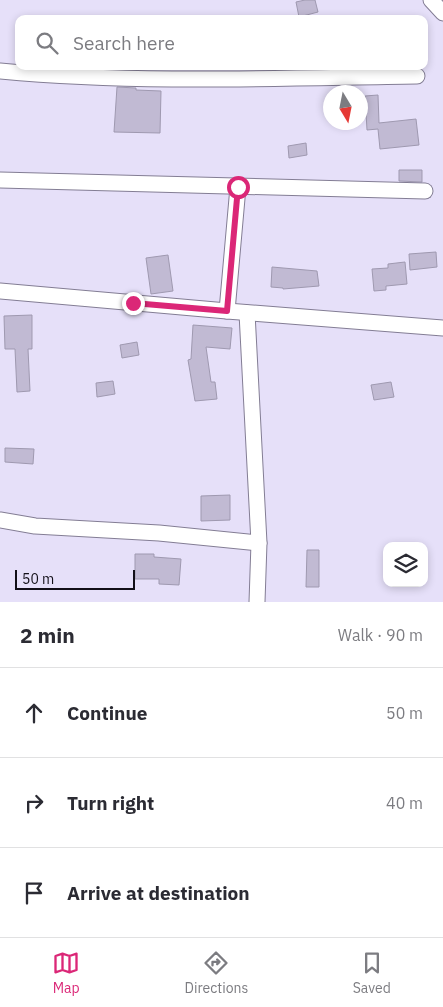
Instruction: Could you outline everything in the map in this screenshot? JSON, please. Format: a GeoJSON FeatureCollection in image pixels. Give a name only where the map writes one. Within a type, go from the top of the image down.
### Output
{"type":"FeatureCollection","features":[{"type":"Feature","properties":{"kind":"street"},"geometry":{"type":"LineString","coordinates":[[431,0],[443,13]]}},
{"type":"Feature","properties":{"kind":"street"},"geometry":{"type":"LineString","coordinates":[[0,71],[61,76],[166,79],[416,76]]}},
{"type":"Feature","properties":{"kind":"street"},"geometry":{"type":"LineString","coordinates":[[0,180],[425,191]]}},
{"type":"Feature","properties":{"kind":"street"},"geometry":{"type":"LineString","coordinates":[[227,311],[238,187]]}},
{"type":"Feature","properties":{"kind":"street"},"geometry":{"type":"LineString","coordinates":[[0,291],[443,328]]}},
{"type":"Feature","properties":{"kind":"street"},"geometry":{"type":"LineString","coordinates":[[247,313],[260,542],[257,602]]}},
{"type":"Feature","properties":{"kind":"street"},"geometry":{"type":"LineString","coordinates":[[0,520],[35,526],[158,533],[260,542]]}},
{"type":"Feature","properties":{"kind":"building"},"geometry":{"type":"Polygon","coordinates":[[[315,0],[318,12],[299,15],[296,2],[315,0]]]}},
{"type":"Feature","properties":{"kind":"building"},"geometry":{"type":"Polygon","coordinates":[[[117,87],[161,91],[160,133],[114,132],[117,87]]]}},
{"type":"Feature","properties":{"kind":"building"},"geometry":{"type":"Polygon","coordinates":[[[378,95],[379,123],[416,119],[419,145],[380,149],[378,129],[368,130],[368,96],[378,95]]]}},
{"type":"Feature","properties":{"kind":"building"},"geometry":{"type":"Polygon","coordinates":[[[306,143],[307,155],[289,158],[288,146],[306,143]]]}},
{"type":"Feature","properties":{"kind":"building"},"geometry":{"type":"Polygon","coordinates":[[[399,170],[422,170],[422,182],[399,181],[399,170]]]}},
{"type":"Feature","properties":{"kind":"building"},"geometry":{"type":"Polygon","coordinates":[[[436,252],[437,267],[410,270],[409,254],[436,252]]]}},
{"type":"Feature","properties":{"kind":"building"},"geometry":{"type":"Polygon","coordinates":[[[168,255],[173,291],[151,294],[146,258],[168,255]]]}},
{"type":"Feature","properties":{"kind":"building"},"geometry":{"type":"Polygon","coordinates":[[[405,262],[407,284],[386,286],[386,290],[374,291],[372,269],[388,268],[388,264],[405,262]]]}},
{"type":"Feature","properties":{"kind":"building"},"geometry":{"type":"Polygon","coordinates":[[[272,267],[317,271],[319,286],[283,289],[271,287],[272,267]]]}},
{"type":"Feature","properties":{"kind":"building"},"geometry":{"type":"Polygon","coordinates":[[[32,315],[32,349],[28,349],[30,391],[17,392],[15,349],[5,349],[4,316],[32,315]]]}},
{"type":"Feature","properties":{"kind":"building"},"geometry":{"type":"Polygon","coordinates":[[[193,325],[232,328],[230,349],[206,347],[211,382],[215,382],[217,399],[195,401],[188,360],[191,359],[193,325]]]}},
{"type":"Feature","properties":{"kind":"building"},"geometry":{"type":"Polygon","coordinates":[[[137,342],[139,355],[122,358],[120,345],[137,342]]]}},
{"type":"Feature","properties":{"kind":"building"},"geometry":{"type":"Polygon","coordinates":[[[113,381],[115,394],[97,397],[96,383],[113,381]]]}},
{"type":"Feature","properties":{"kind":"building"},"geometry":{"type":"Polygon","coordinates":[[[391,382],[394,397],[374,400],[371,385],[391,382]]]}},
{"type":"Feature","properties":{"kind":"building"},"geometry":{"type":"Polygon","coordinates":[[[5,448],[34,449],[33,464],[5,462],[5,448]]]}},
{"type":"Feature","properties":{"kind":"building"},"geometry":{"type":"Polygon","coordinates":[[[230,495],[230,520],[201,521],[201,496],[230,495]]]}},
{"type":"Feature","properties":{"kind":"building"},"geometry":{"type":"Polygon","coordinates":[[[307,550],[319,550],[319,587],[306,587],[307,550]]]}},
{"type":"Feature","properties":{"kind":"building"},"geometry":{"type":"Polygon","coordinates":[[[135,554],[154,554],[154,557],[181,559],[179,585],[159,584],[159,579],[135,579],[135,554]]]}},
{"type":"Feature","properties":{"kind":"route"},"geometry":{"type":"LineString","coordinates":[[133,303],[227,311],[238,187]]}}]}
